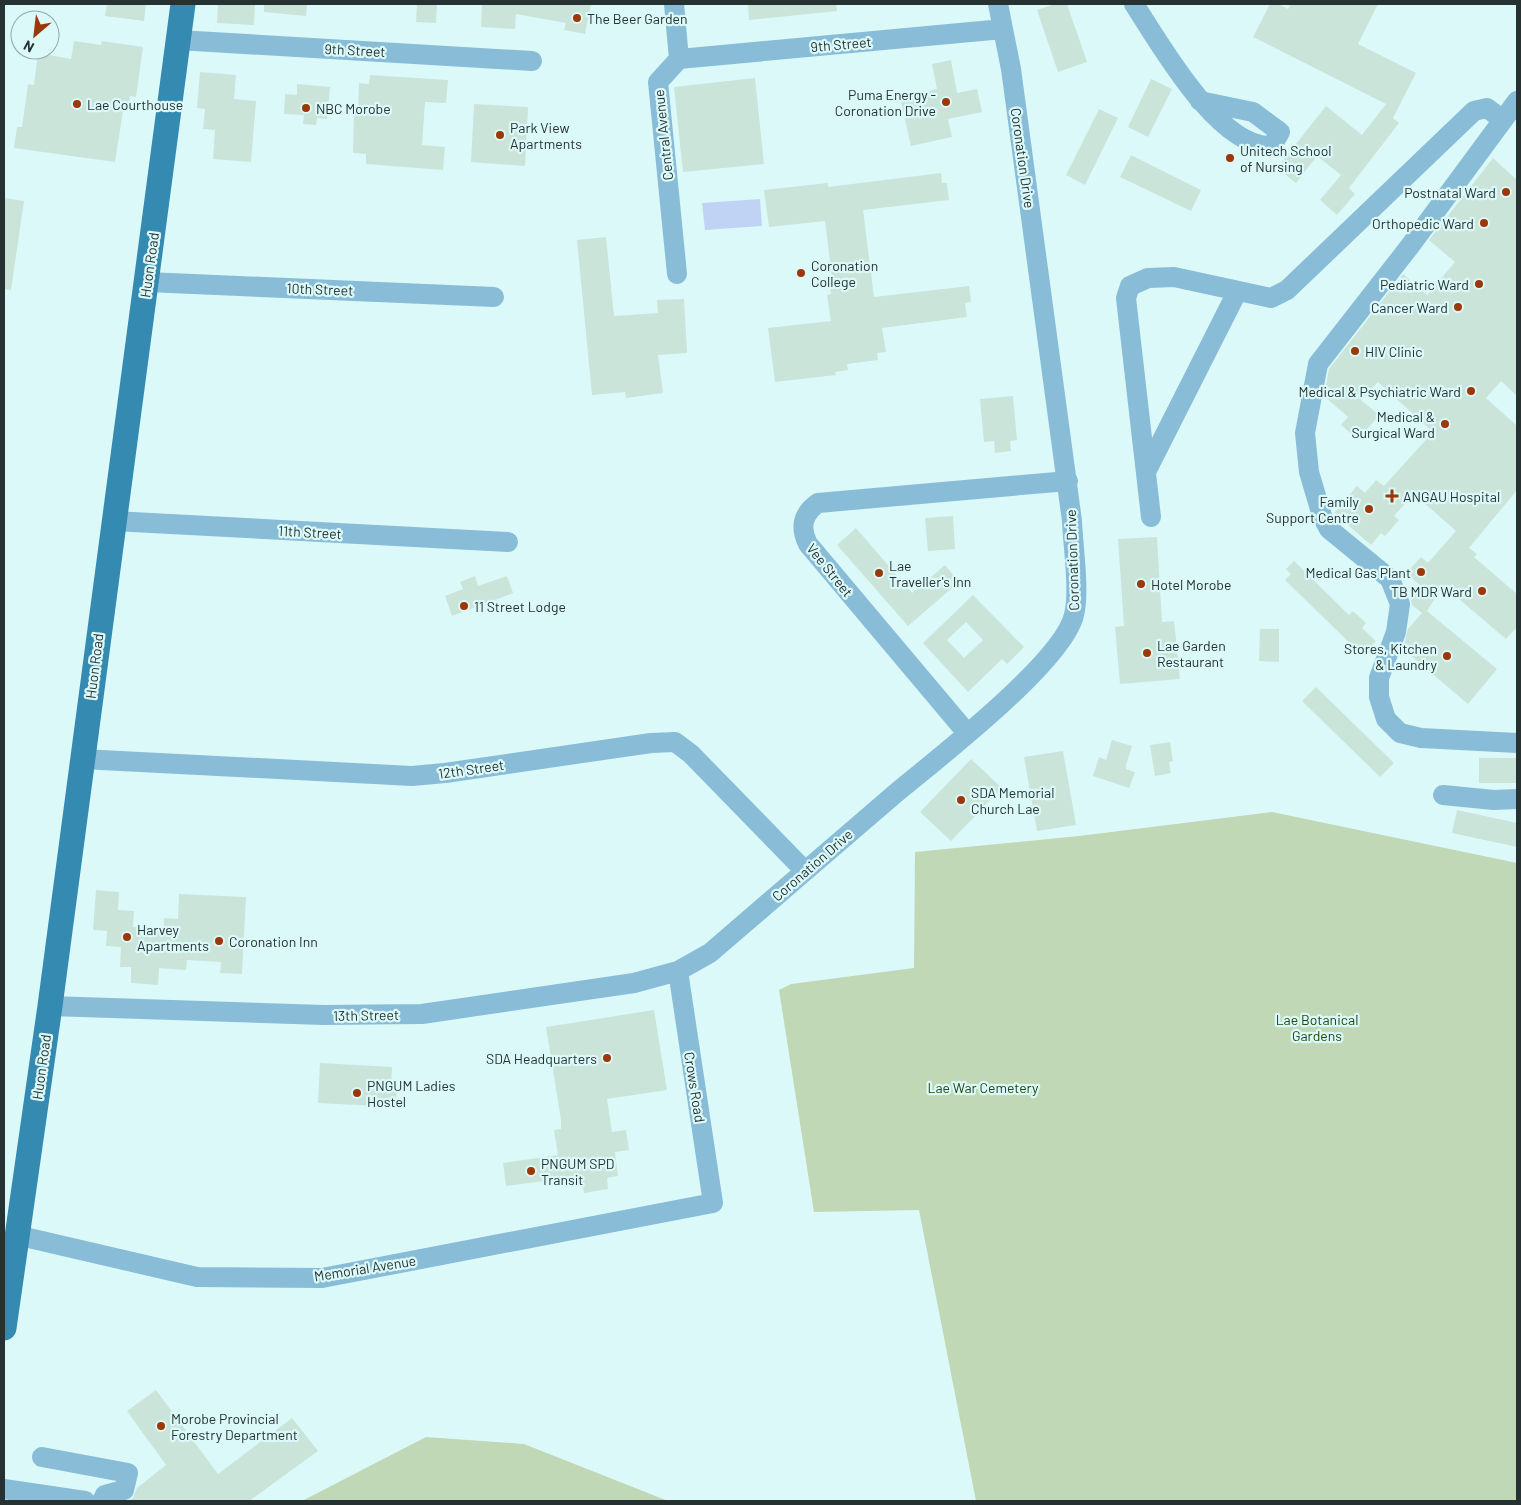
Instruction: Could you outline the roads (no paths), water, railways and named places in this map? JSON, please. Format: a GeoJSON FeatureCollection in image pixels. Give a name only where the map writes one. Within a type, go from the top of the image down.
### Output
{"type":"FeatureCollection","features":[{"type":"Feature","properties":{"kind":"main road","name":"Huon Road"},"geometry":{"type":"LineString","coordinates":[[4,1328],[50,1006],[183,4]]}},
{"type":"Feature","properties":{"kind":"street"},"geometry":{"type":"LineString","coordinates":[[674,4],[680,59]]}},
{"type":"Feature","properties":{"kind":"street","name":"Coronation Drive"},"geometry":{"type":"LineString","coordinates":[[678,972],[710,953],[967,733],[1026,680],[1053,652],[1065,635],[1074,616],[1076,595],[1068,481],[998,4]]}},
{"type":"Feature","properties":{"kind":"street"},"geometry":{"type":"LineString","coordinates":[[1134,4],[1200,101]]}},
{"type":"Feature","properties":{"kind":"street","name":"9th Street"},"geometry":{"type":"LineString","coordinates":[[680,59],[1003,29]]}},
{"type":"Feature","properties":{"kind":"street","name":"9th Street"},"geometry":{"type":"LineString","coordinates":[[178,40],[532,61]]}},
{"type":"Feature","properties":{"kind":"street","name":"Central Avenue"},"geometry":{"type":"LineString","coordinates":[[677,274],[658,82],[680,59]]}},
{"type":"Feature","properties":{"kind":"street"},"geometry":{"type":"LineString","coordinates":[[1517,101],[1410,246],[1318,364],[1305,433],[1308,472],[1315,500],[1329,529],[1390,578],[1400,604],[1396,632],[1379,678],[1379,696],[1386,719],[1400,732],[1421,738],[1517,743]]}},
{"type":"Feature","properties":{"kind":"street"},"geometry":{"type":"LineString","coordinates":[[1151,517],[1126,298],[1130,286],[1148,278],[1174,277],[1271,298],[1287,290],[1474,111],[1487,108],[1503,120]]}},
{"type":"Feature","properties":{"kind":"street","name":"10th Street"},"geometry":{"type":"LineString","coordinates":[[147,282],[494,296]]}},
{"type":"Feature","properties":{"kind":"street"},"geometry":{"type":"LineString","coordinates":[[1146,472],[1238,292]]}},
{"type":"Feature","properties":{"kind":"street","name":"Vee Street"},"geometry":{"type":"LineString","coordinates":[[967,733],[808,544],[804,535],[803,521],[807,512],[818,504],[1068,481]]}},
{"type":"Feature","properties":{"kind":"street","name":"11th Street"},"geometry":{"type":"LineString","coordinates":[[113,521],[508,542]]}},
{"type":"Feature","properties":{"kind":"street","name":"12th Street"},"geometry":{"type":"LineString","coordinates":[[82,759],[412,776],[445,774],[651,743],[675,742],[691,754],[805,871]]}},
{"type":"Feature","properties":{"kind":"street"},"geometry":{"type":"LineString","coordinates":[[1443,795],[1494,800],[1517,799]]}},
{"type":"Feature","properties":{"kind":"street","name":"13th Street"},"geometry":{"type":"LineString","coordinates":[[50,1006],[324,1015],[422,1014],[634,983],[678,972]]}},
{"type":"Feature","properties":{"kind":"street","name":"Crows Road"},"geometry":{"type":"LineString","coordinates":[[678,972],[713,1203]]}},
{"type":"Feature","properties":{"kind":"street","name":"Memorial Avenue"},"geometry":{"type":"LineString","coordinates":[[16,1235],[197,1276],[322,1278],[713,1203]]}},
{"type":"Feature","properties":{"kind":"street"},"geometry":{"type":"LineString","coordinates":[[42,1457],[128,1474],[124,1490],[105,1495],[102,1501]]}},
{"type":"Feature","properties":{"kind":"street"},"geometry":{"type":"LineString","coordinates":[[4,1489],[85,1501]]}},
{"type":"Feature","properties":{"kind":"street"},"geometry":{"type":"LineString","coordinates":[[4,1500],[13,1501]]}},
{"type":"Feature","properties":{"kind":"water"},"geometry":{"type":"Polygon","coordinates":[[[760,199],[762,226],[705,230],[702,203],[760,199]]]}},
{"type":"Feature","properties":{"kind":"place","name":"The Beer Garden"},"geometry":{"type":"Point","coordinates":[577,18]}},
{"type":"Feature","properties":{"kind":"place","name":"Puma Energy - Coronation Drive"},"geometry":{"type":"Point","coordinates":[946,102]}},
{"type":"Feature","properties":{"kind":"place","name":"Lae Courthouse"},"geometry":{"type":"Point","coordinates":[77,104]}},
{"type":"Feature","properties":{"kind":"place","name":"NBC Morobe"},"geometry":{"type":"Point","coordinates":[306,108]}},
{"type":"Feature","properties":{"kind":"place","name":"Park View Apartments"},"geometry":{"type":"Point","coordinates":[500,135]}},
{"type":"Feature","properties":{"kind":"place","name":"Unitech School of Nursing"},"geometry":{"type":"Point","coordinates":[1230,158]}},
{"type":"Feature","properties":{"kind":"place","name":"Postnatal Ward"},"geometry":{"type":"Point","coordinates":[1506,192]}},
{"type":"Feature","properties":{"kind":"place","name":"Orthopedic Ward"},"geometry":{"type":"Point","coordinates":[1484,223]}},
{"type":"Feature","properties":{"kind":"place","name":"Coronation College"},"geometry":{"type":"Point","coordinates":[801,273]}},
{"type":"Feature","properties":{"kind":"place","name":"Pediatric Ward"},"geometry":{"type":"Point","coordinates":[1479,284]}},
{"type":"Feature","properties":{"kind":"place","name":"Cancer Ward"},"geometry":{"type":"Point","coordinates":[1458,307]}},
{"type":"Feature","properties":{"kind":"place","name":"HIV Clinic"},"geometry":{"type":"Point","coordinates":[1355,351]}},
{"type":"Feature","properties":{"kind":"place","name":"Medical & Psychiatric Ward"},"geometry":{"type":"Point","coordinates":[1471,391]}},
{"type":"Feature","properties":{"kind":"place","name":"Medical & Surgical Ward"},"geometry":{"type":"Point","coordinates":[1445,424]}},
{"type":"Feature","properties":{"kind":"place","name":"ANGAU Hospital"},"geometry":{"type":"Point","coordinates":[1392,496]}},
{"type":"Feature","properties":{"kind":"place","name":"Family Support Centre"},"geometry":{"type":"Point","coordinates":[1369,509]}},
{"type":"Feature","properties":{"kind":"place","name":"Medical Gas Plant"},"geometry":{"type":"Point","coordinates":[1421,572]}},
{"type":"Feature","properties":{"kind":"place","name":"Lae Traveller's Inn"},"geometry":{"type":"Point","coordinates":[879,573]}},
{"type":"Feature","properties":{"kind":"place","name":"Hotel Morobe"},"geometry":{"type":"Point","coordinates":[1141,584]}},
{"type":"Feature","properties":{"kind":"place","name":"TB MDR Ward"},"geometry":{"type":"Point","coordinates":[1482,591]}},
{"type":"Feature","properties":{"kind":"place","name":"11 Street Lodge"},"geometry":{"type":"Point","coordinates":[464,606]}},
{"type":"Feature","properties":{"kind":"place","name":"Lae Garden Restaurant"},"geometry":{"type":"Point","coordinates":[1147,653]}},
{"type":"Feature","properties":{"kind":"place","name":"Stores, Kitchen & Laundry"},"geometry":{"type":"Point","coordinates":[1447,656]}},
{"type":"Feature","properties":{"kind":"place","name":"SDA Memorial Church Lae"},"geometry":{"type":"Point","coordinates":[961,800]}},
{"type":"Feature","properties":{"kind":"place","name":"Harvey Apartments"},"geometry":{"type":"Point","coordinates":[127,937]}},
{"type":"Feature","properties":{"kind":"place","name":"Coronation Inn"},"geometry":{"type":"Point","coordinates":[219,941]}},
{"type":"Feature","properties":{"kind":"place","name":"SDA Headquarters"},"geometry":{"type":"Point","coordinates":[607,1058]}},
{"type":"Feature","properties":{"kind":"place","name":"PNGUM Ladies Hostel"},"geometry":{"type":"Point","coordinates":[357,1093]}},
{"type":"Feature","properties":{"kind":"place","name":"PNGUM SPD Transit"},"geometry":{"type":"Point","coordinates":[531,1171]}},
{"type":"Feature","properties":{"kind":"place","name":"Morobe Provincial Forestry Department"},"geometry":{"type":"Point","coordinates":[161,1426]}},
{"type":"Feature","properties":{"kind":"park label","name":"Lae Botanical Gardens"},"geometry":{"type":"Point","coordinates":[1317,1028]}},
{"type":"Feature","properties":{"kind":"park label","name":"Lae War Cemetery"},"geometry":{"type":"Point","coordinates":[983,1087]}}]}
